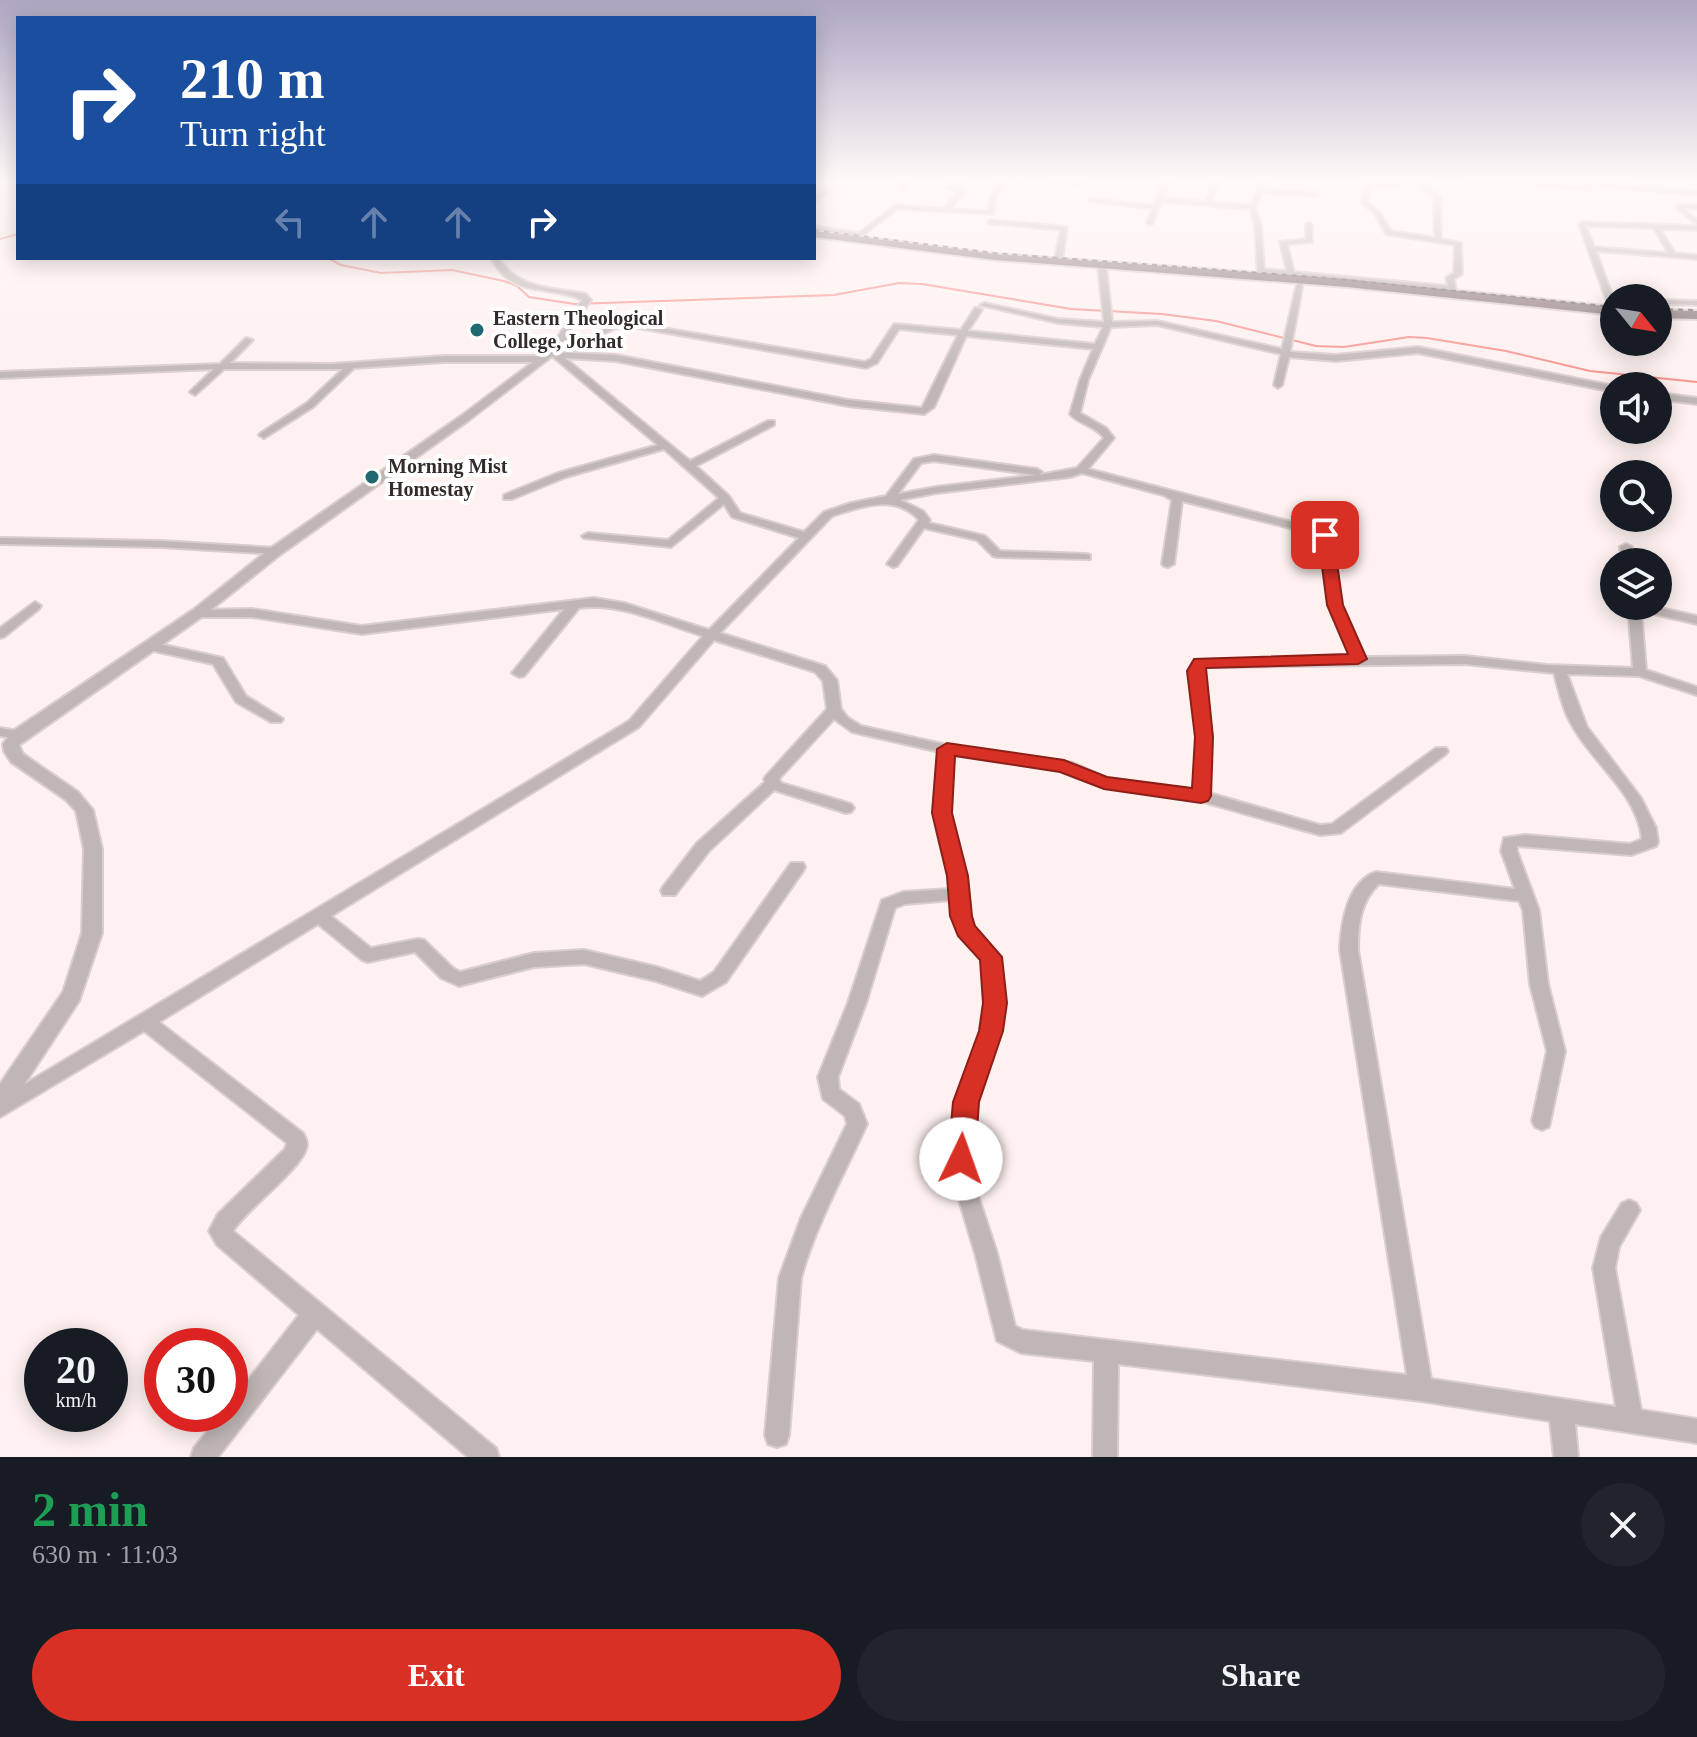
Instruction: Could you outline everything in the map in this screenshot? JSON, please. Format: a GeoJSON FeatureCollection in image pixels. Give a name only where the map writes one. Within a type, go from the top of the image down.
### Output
{"type":"FeatureCollection","features":[{"type":"Feature","properties":{"kind":"highway"},"geometry":{"type":"LineString","coordinates":[[916,247],[1058,262],[1296,276],[1600,309]]}},
{"type":"Feature","properties":{"kind":"highway"},"geometry":{"type":"LineString","coordinates":[[1672,314],[1697,315]]}},
{"type":"Feature","properties":{"kind":"street"},"geometry":{"type":"LineString","coordinates":[[1058,262],[1061,247]]}},
{"type":"Feature","properties":{"kind":"street"},"geometry":{"type":"LineString","coordinates":[[1259,247],[1260,273]]}},
{"type":"Feature","properties":{"kind":"street"},"geometry":{"type":"LineString","coordinates":[[1278,385],[1286,352],[1296,276],[1285,247]]}},
{"type":"Feature","properties":{"kind":"street"},"geometry":{"type":"LineString","coordinates":[[1453,292],[1450,277],[1458,274],[1458,247]]}},
{"type":"Feature","properties":{"kind":"street"},"geometry":{"type":"LineString","coordinates":[[1668,247],[1673,255]]}},
{"type":"Feature","properties":{"kind":"street"},"geometry":{"type":"LineString","coordinates":[[1604,284],[1591,249],[1697,257]]}},
{"type":"Feature","properties":{"kind":"street"},"geometry":{"type":"LineString","coordinates":[[0,1102],[72,995],[92,933],[93,849],[84,810],[72,796],[17,758],[11,744],[19,735],[198,613],[276,551],[550,355],[586,304],[583,296],[523,283],[502,271],[496,260]]}},
{"type":"Feature","properties":{"kind":"street"},"geometry":{"type":"LineString","coordinates":[[1081,470],[1107,444],[1109,438],[1104,429],[1080,420],[1075,414],[1080,389],[1099,347],[1108,317],[1102,265]]}},
{"type":"Feature","properties":{"kind":"street"},"geometry":{"type":"LineString","coordinates":[[1672,302],[1697,303]]}},
{"type":"Feature","properties":{"kind":"street"},"geometry":{"type":"LineString","coordinates":[[0,375],[222,366],[352,365],[550,355],[616,358],[848,403],[924,411],[929,407],[963,333],[981,308],[1048,320],[1108,317],[1157,323],[1286,352],[1336,358],[1406,350],[1425,351],[1600,386]]}},
{"type":"Feature","properties":{"kind":"street"},"geometry":{"type":"LineString","coordinates":[[563,338],[593,338],[616,324],[627,324],[866,365],[874,361],[897,326],[1099,347]]}},
{"type":"Feature","properties":{"kind":"street"},"geometry":{"type":"LineString","coordinates":[[195,392],[249,340]]}},
{"type":"Feature","properties":{"kind":"street"},"geometry":{"type":"LineString","coordinates":[[550,355],[689,465],[725,498],[736,515],[804,536]]}},
{"type":"Feature","properties":{"kind":"street"},"geometry":{"type":"LineString","coordinates":[[264,435],[310,405],[352,365]]}},
{"type":"Feature","properties":{"kind":"street"},"geometry":{"type":"LineString","coordinates":[[1672,398],[1697,401]]}},
{"type":"Feature","properties":{"kind":"street"},"geometry":{"type":"LineString","coordinates":[[689,465],[771,423]]}},
{"type":"Feature","properties":{"kind":"street"},"geometry":{"type":"LineString","coordinates":[[508,497],[550,479],[664,446]]}},
{"type":"Feature","properties":{"kind":"street"},"geometry":{"type":"LineString","coordinates":[[889,499],[915,464],[926,458],[1061,475]]}},
{"type":"Feature","properties":{"kind":"street"},"geometry":{"type":"LineString","coordinates":[[0,1109],[634,724],[712,634],[828,514],[967,485],[1081,470],[1323,533],[1335,605],[1358,659]]}},
{"type":"Feature","properties":{"kind":"street"},"geometry":{"type":"LineString","coordinates":[[1168,564],[1177,501],[1174,496]]}},
{"type":"Feature","properties":{"kind":"street"},"geometry":{"type":"LineString","coordinates":[[588,536],[671,544],[725,498]]}},
{"type":"Feature","properties":{"kind":"street"},"geometry":{"type":"LineString","coordinates":[[889,499],[923,515],[924,525],[893,564]]}},
{"type":"Feature","properties":{"kind":"street"},"geometry":{"type":"LineString","coordinates":[[924,525],[981,538],[997,554],[1086,557]]}},
{"type":"Feature","properties":{"kind":"street"},"geometry":{"type":"LineString","coordinates":[[0,541],[160,544],[276,551]]}},
{"type":"Feature","properties":{"kind":"street"},"geometry":{"type":"LineString","coordinates":[[198,613],[252,613],[362,630],[575,604],[620,606],[820,669],[830,680],[834,710],[842,720],[857,729],[947,749],[1064,766],[1104,782],[1201,796],[1330,831],[1441,751]]}},
{"type":"Feature","properties":{"kind":"street"},"geometry":{"type":"LineString","coordinates":[[519,673],[575,604]]}},
{"type":"Feature","properties":{"kind":"street"},"geometry":{"type":"LineString","coordinates":[[0,634],[35,606]]}},
{"type":"Feature","properties":{"kind":"street"},"geometry":{"type":"LineString","coordinates":[[1672,614],[1697,620]]}},
{"type":"Feature","properties":{"kind":"street"},"geometry":{"type":"LineString","coordinates":[[1636,620],[1640,672]]}},
{"type":"Feature","properties":{"kind":"street"},"geometry":{"type":"LineString","coordinates":[[150,646],[218,661],[241,699],[276,719]]}},
{"type":"Feature","properties":{"kind":"street"},"geometry":{"type":"LineString","coordinates":[[1201,796],[1204,737],[1195,671],[1200,663],[1465,660],[1559,669],[1640,672],[1697,691]]}},
{"type":"Feature","properties":{"kind":"street"},"geometry":{"type":"LineString","coordinates":[[1542,1121],[1556,1051],[1539,984],[1527,896],[1509,851],[1510,842],[1631,850],[1642,848],[1650,842],[1651,831],[1643,814],[1575,718],[1559,669]]}},
{"type":"Feature","properties":{"kind":"street"},"geometry":{"type":"LineString","coordinates":[[773,783],[771,779],[775,774],[834,710]]}},
{"type":"Feature","properties":{"kind":"street"},"geometry":{"type":"LineString","coordinates":[[0,732],[19,735]]}},
{"type":"Feature","properties":{"kind":"street"},"geometry":{"type":"LineString","coordinates":[[947,749],[942,813],[966,930],[987,950],[993,965],[995,1012],[966,1102],[961,1159],[963,1180],[986,1253],[1005,1333],[1021,1341],[1421,1389],[1697,1431]]}},
{"type":"Feature","properties":{"kind":"street"},"geometry":{"type":"LineString","coordinates":[[773,783],[846,808]]}},
{"type":"Feature","properties":{"kind":"street"},"geometry":{"type":"LineString","coordinates":[[669,891],[703,847],[773,783]]}},
{"type":"Feature","properties":{"kind":"street"},"geometry":{"type":"LineString","coordinates":[[319,915],[368,955],[418,945],[447,973],[459,979],[534,960],[584,957],[657,974],[702,989],[720,977],[797,867]]}},
{"type":"Feature","properties":{"kind":"street"},"geometry":{"type":"LineString","coordinates":[[1421,1389],[1349,950],[1352,914],[1365,889],[1376,878],[1527,896]]}},
{"type":"Feature","properties":{"kind":"street"},"geometry":{"type":"LineString","coordinates":[[777,1435],[790,1278],[795,1256],[815,1207],[857,1124],[857,1115],[852,1108],[830,1093],[828,1077],[857,1003],[888,904],[903,898],[959,894]]}},
{"type":"Feature","properties":{"kind":"street"},"geometry":{"type":"LineString","coordinates":[[145,1021],[296,1139],[297,1146],[292,1155],[226,1221],[220,1231],[487,1457]]}},
{"type":"Feature","properties":{"kind":"street"},"geometry":{"type":"LineString","coordinates":[[1629,1210],[1609,1244],[1604,1268],[1631,1421]]}},
{"type":"Feature","properties":{"kind":"street"},"geometry":{"type":"LineString","coordinates":[[203,1457],[315,1313]]}},
{"type":"Feature","properties":{"kind":"street"},"geometry":{"type":"LineString","coordinates":[[1105,1457],[1106,1350]]}},
{"type":"Feature","properties":{"kind":"street"},"geometry":{"type":"LineString","coordinates":[[1561,1410],[1566,1457]]}},
{"type":"Feature","properties":{"kind":"waterway"},"geometry":{"type":"LineString","coordinates":[[332,260],[341,265],[381,273],[452,270],[504,281],[517,286],[529,297],[574,304],[834,295],[899,283],[922,284],[1071,309],[1162,314],[1216,321],[1316,346],[1344,347],[1409,337],[1427,338],[1506,351],[1590,371],[1697,382]]}},
{"type":"Feature","properties":{"kind":"railway"},"geometry":{"type":"LineString","coordinates":[[947,247],[1327,278],[1600,306]]}},
{"type":"Feature","properties":{"kind":"railway"},"geometry":{"type":"LineString","coordinates":[[1672,309],[1697,310]]}},
{"type":"Feature","properties":{"kind":"place","name":"Eastern Theological College, Jorhat"},"geometry":{"type":"Point","coordinates":[477,330]}},
{"type":"Feature","properties":{"kind":"place","name":"Morning Mist Homestay"},"geometry":{"type":"Point","coordinates":[372,477]}},
{"type":"Feature","properties":{"kind":"route"},"geometry":{"type":"LineString","coordinates":[[961,1159],[966,1102],[991,1031],[995,1003],[991,957],[963,924],[958,876],[943,823],[947,749],[1064,766],[1104,782],[1201,796],[1204,737],[1196,666],[1207,662],[1358,659],[1335,605],[1325,535]]}}]}
